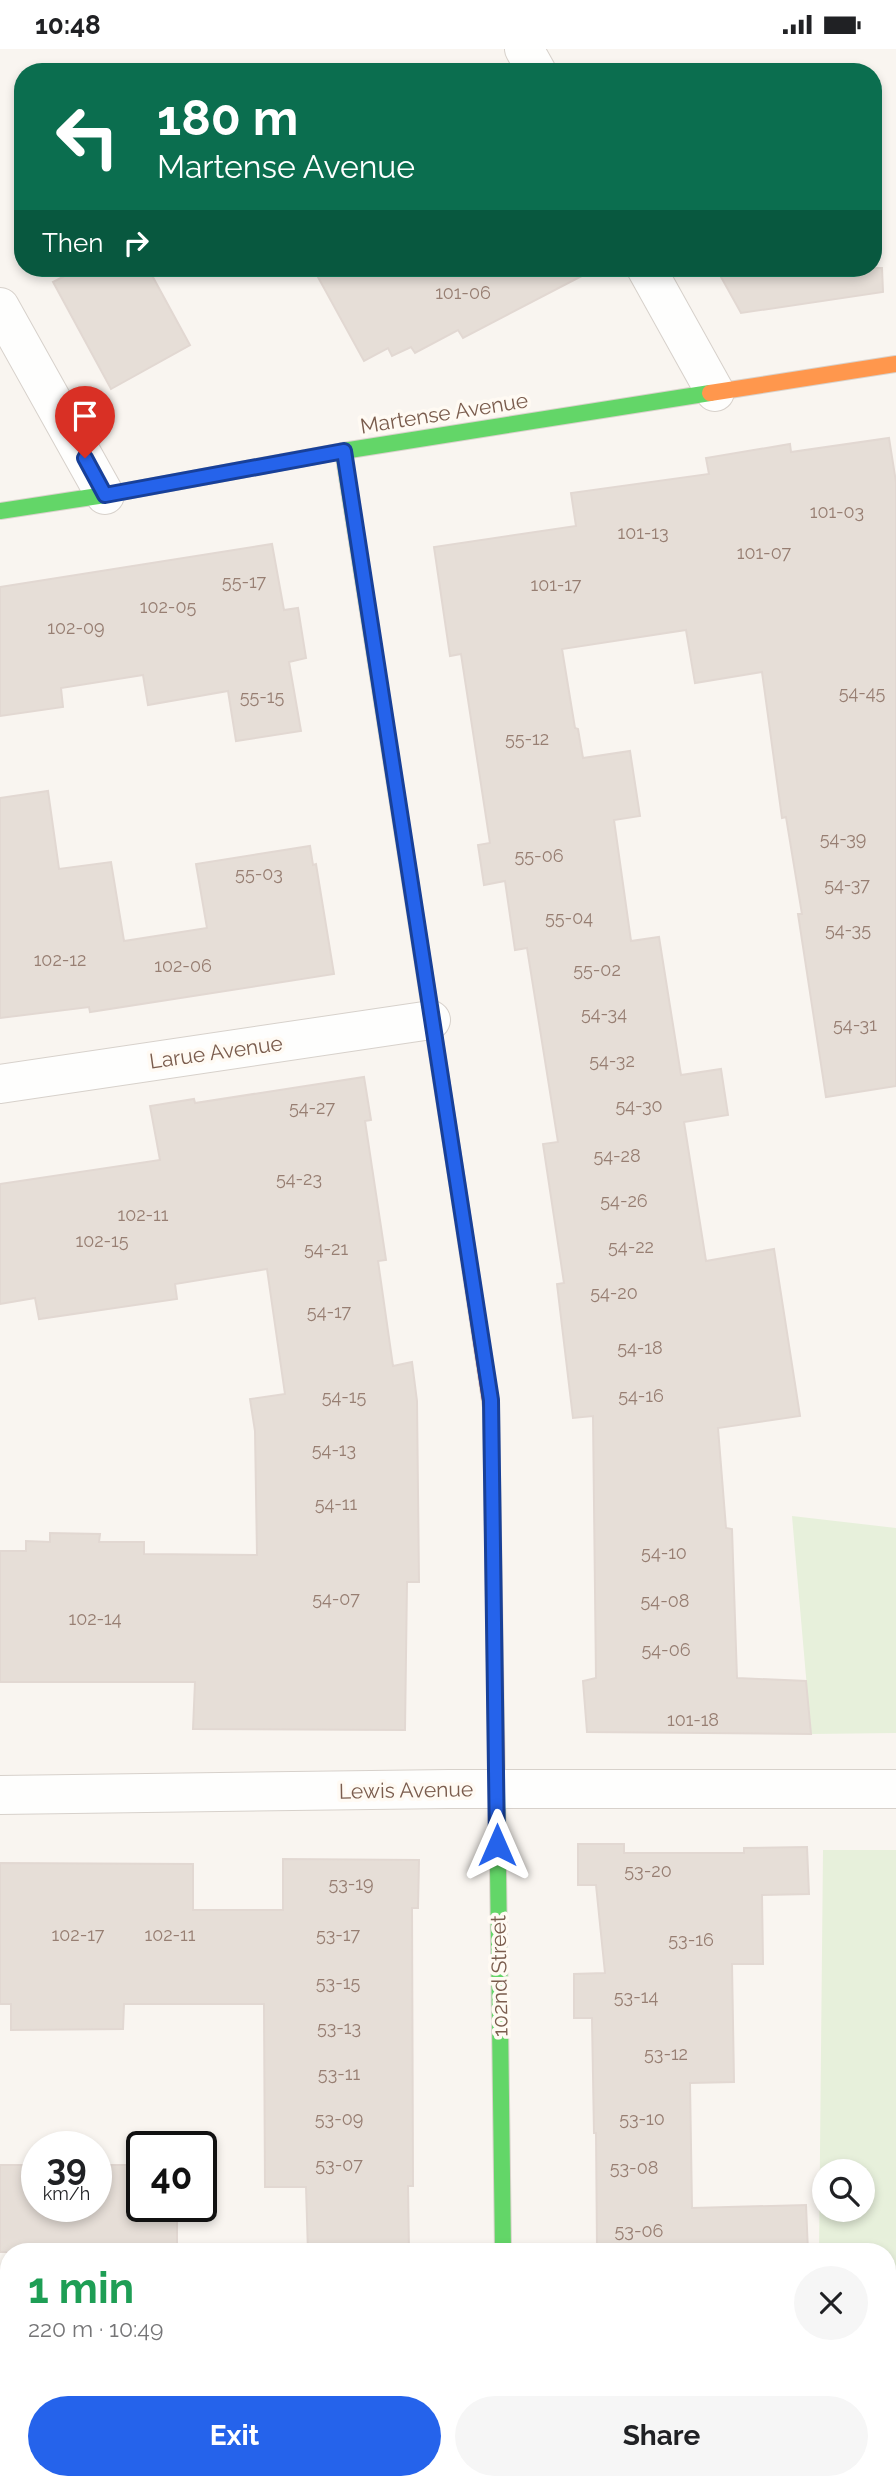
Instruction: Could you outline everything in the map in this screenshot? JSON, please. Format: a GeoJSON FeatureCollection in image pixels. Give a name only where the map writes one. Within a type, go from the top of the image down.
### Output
{"type":"FeatureCollection","features":[{"type":"Feature","properties":{"kind":"street"},"geometry":{"type":"LineString","coordinates":[[651,277],[715,392]]}},
{"type":"Feature","properties":{"kind":"street"},"geometry":{"type":"LineString","coordinates":[[0,307],[105,495]]}},
{"type":"Feature","properties":{"kind":"street","name":"Martense Avenue"},"geometry":{"type":"LineString","coordinates":[[0,511],[105,495],[344,451],[896,364]]}},
{"type":"Feature","properties":{"kind":"street","name":"102nd Street"},"geometry":{"type":"LineString","coordinates":[[344,451],[491,1400],[503,2243]]}},
{"type":"Feature","properties":{"kind":"street","name":"Larue Avenue"},"geometry":{"type":"LineString","coordinates":[[0,1084],[431,1020]]}},
{"type":"Feature","properties":{"kind":"street","name":"Lewis Avenue"},"geometry":{"type":"LineString","coordinates":[[0,1795],[496,1789],[896,1789]]}},
{"type":"Feature","properties":{"kind":"green space"},"geometry":{"type":"Polygon","coordinates":[[[792,1516],[896,1528],[896,1733],[811,1734],[792,1516]]]}},
{"type":"Feature","properties":{"kind":"green space"},"geometry":{"type":"Polygon","coordinates":[[[823,1850],[896,1850],[896,2243],[819,2243],[819,2222],[875,2222],[875,2159],[820,2159],[823,1850]]]}},
{"type":"Feature","properties":{"kind":"building"},"geometry":{"type":"Polygon","coordinates":[[[882,268],[883,292],[741,313],[721,277],[882,277],[882,268]]]}},
{"type":"Feature","properties":{"kind":"building"},"geometry":{"type":"Polygon","coordinates":[[[63,277],[153,277],[190,345],[111,389],[53,282],[63,277]]]}},
{"type":"Feature","properties":{"kind":"building"},"geometry":{"type":"Polygon","coordinates":[[[318,277],[580,277],[463,338],[458,330],[415,353],[411,347],[392,356],[388,348],[364,361],[318,277]]]}},
{"type":"Feature","properties":{"kind":"building"},"geometry":{"type":"Polygon","coordinates":[[[889,438],[896,482],[896,1086],[826,1097],[798,914],[802,914],[786,817],[782,818],[762,672],[695,683],[686,630],[562,649],[575,728],[578,729],[583,758],[630,751],[640,816],[614,820],[631,941],[659,937],[681,1075],[721,1069],[728,1115],[684,1122],[706,1261],[774,1249],[800,1416],[718,1428],[726,1528],[732,1529],[737,1678],[806,1681],[811,1734],[587,1732],[583,1681],[596,1678],[593,1416],[573,1418],[557,1284],[564,1283],[543,1144],[558,1142],[527,948],[515,950],[505,881],[484,885],[478,845],[490,843],[461,654],[450,656],[434,547],[576,526],[571,493],[709,474],[706,458],[790,444],[791,452],[889,438]]]}},
{"type":"Feature","properties":{"kind":"building"},"geometry":{"type":"Polygon","coordinates":[[[272,544],[284,610],[298,608],[306,658],[289,662],[301,731],[236,741],[228,691],[148,705],[143,675],[61,688],[63,707],[0,716],[0,587],[272,544]]]}},
{"type":"Feature","properties":{"kind":"building"},"geometry":{"type":"Polygon","coordinates":[[[48,791],[59,869],[111,862],[124,941],[207,928],[196,864],[310,846],[313,865],[316,864],[334,974],[90,1012],[89,1007],[0,1018],[0,798],[48,791]]]}},
{"type":"Feature","properties":{"kind":"building"},"geometry":{"type":"Polygon","coordinates":[[[364,1077],[371,1120],[365,1121],[386,1260],[378,1261],[393,1366],[412,1362],[417,1401],[419,1582],[407,1582],[405,1730],[193,1729],[195,1682],[0,1682],[0,1551],[26,1551],[26,1541],[50,1542],[50,1533],[100,1534],[99,1542],[144,1542],[144,1554],[257,1555],[255,1431],[250,1399],[285,1394],[267,1269],[175,1284],[177,1299],[39,1319],[35,1298],[0,1304],[0,1184],[160,1160],[150,1106],[194,1099],[195,1103],[364,1077]]]}},
{"type":"Feature","properties":{"kind":"building"},"geometry":{"type":"Polygon","coordinates":[[[578,1844],[624,1844],[624,1853],[744,1853],[744,1848],[807,1847],[809,1894],[762,1895],[763,1964],[732,1964],[734,2082],[690,2083],[692,2208],[806,2205],[808,2243],[597,2243],[592,2018],[574,2018],[574,1974],[605,1973],[596,1885],[578,1885],[578,1844]]]}},
{"type":"Feature","properties":{"kind":"building"},"geometry":{"type":"Polygon","coordinates":[[[283,1859],[419,1860],[418,1908],[412,1908],[413,2186],[408,2186],[409,2243],[308,2243],[306,2187],[265,2187],[264,2004],[124,2004],[123,2029],[11,2030],[11,2004],[0,2004],[0,1863],[193,1864],[193,1910],[283,1910],[283,1859]]]}},
{"type":"Feature","properties":{"kind":"building"},"geometry":{"type":"Polygon","coordinates":[[[0,2165],[21,2165],[21,2222],[112,2222],[112,2165],[126,2165],[126,2222],[177,2222],[177,2243],[0,2243],[0,2165]]]}},
{"type":"Feature","properties":{"kind":"traffic: fast"},"geometry":{"type":"LineString","coordinates":[[0,511],[105,495],[343,451],[710,393]]}},
{"type":"Feature","properties":{"kind":"traffic: fast"},"geometry":{"type":"LineString","coordinates":[[343,451],[458,1188]]}},
{"type":"Feature","properties":{"kind":"traffic: fast"},"geometry":{"type":"LineString","coordinates":[[497,1791],[503,2243]]}},
{"type":"Feature","properties":{"kind":"traffic: slow"},"geometry":{"type":"LineString","coordinates":[[710,393],[896,364]]}},
{"type":"Feature","properties":{"kind":"traffic: slow"},"geometry":{"type":"LineString","coordinates":[[491,1407],[497,1791]]}},
{"type":"Feature","properties":{"kind":"traffic: jam"},"geometry":{"type":"LineString","coordinates":[[458,1188],[491,1407]]}},
{"type":"Feature","properties":{"kind":"route"},"geometry":{"type":"LineString","coordinates":[[85,458],[105,495],[344,451],[491,1400],[497,1845]]}}]}
